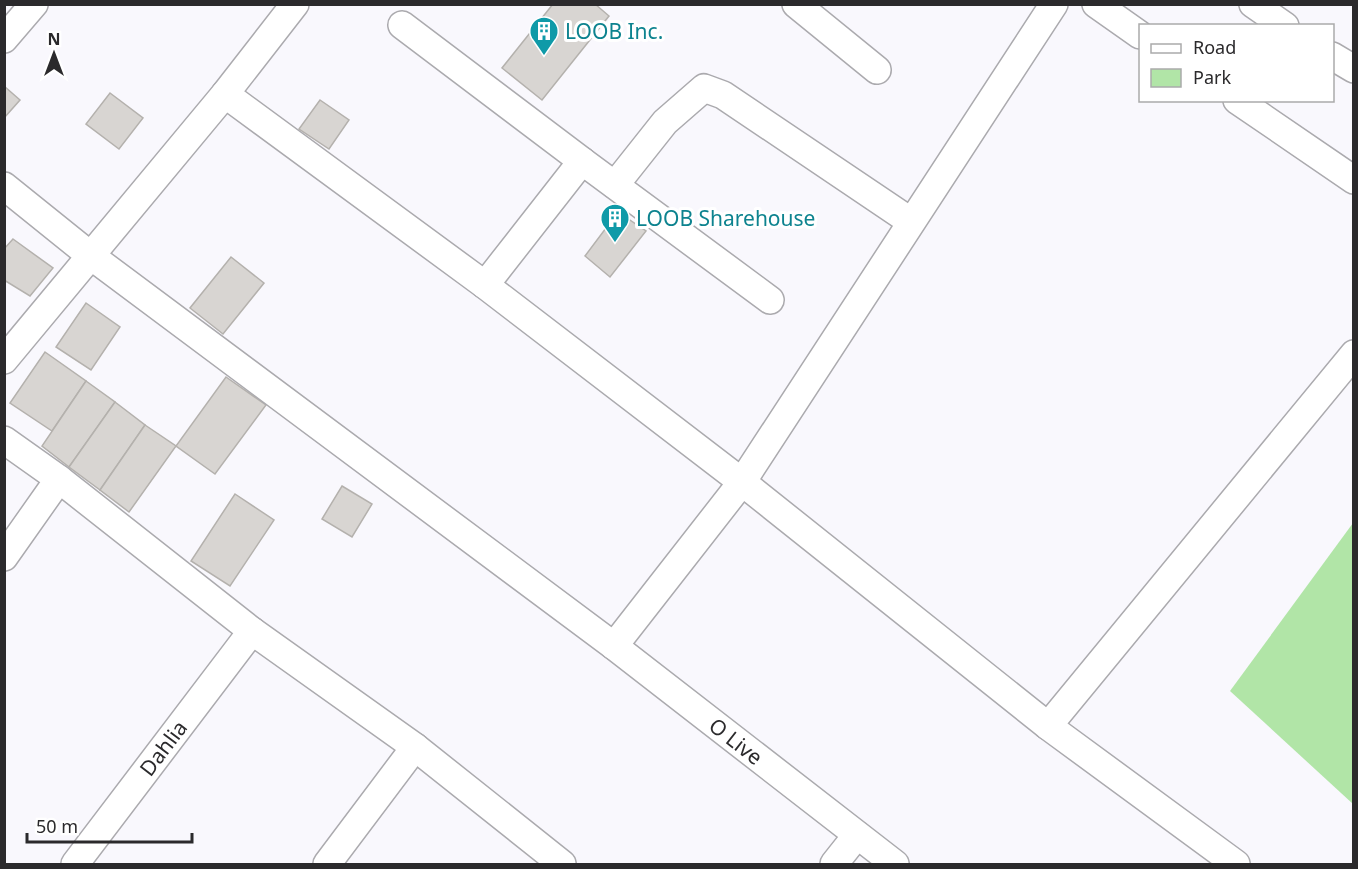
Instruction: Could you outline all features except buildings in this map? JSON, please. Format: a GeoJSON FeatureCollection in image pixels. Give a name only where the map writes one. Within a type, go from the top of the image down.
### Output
{"type":"FeatureCollection","features":[{"type":"Feature","properties":{"kind":"street"},"geometry":{"type":"LineString","coordinates":[[4,39],[34,4]]}},
{"type":"Feature","properties":{"kind":"street"},"geometry":{"type":"LineString","coordinates":[[4,360],[225,94],[295,4]]}},
{"type":"Feature","properties":{"kind":"street"},"geometry":{"type":"LineString","coordinates":[[796,4],[877,70]]}},
{"type":"Feature","properties":{"kind":"street"},"geometry":{"type":"LineString","coordinates":[[614,646],[742,482],[910,221],[1054,4]]}},
{"type":"Feature","properties":{"kind":"street"},"geometry":{"type":"LineString","coordinates":[[1096,4],[1139,34]]}},
{"type":"Feature","properties":{"kind":"street"},"geometry":{"type":"LineString","coordinates":[[402,25],[770,300]]}},
{"type":"Feature","properties":{"kind":"street"},"geometry":{"type":"LineString","coordinates":[[1334,57],[1353,69]]}},
{"type":"Feature","properties":{"kind":"street"},"geometry":{"type":"LineString","coordinates":[[615,185],[665,122],[704,88],[723,95],[910,221]]}},
{"type":"Feature","properties":{"kind":"street"},"geometry":{"type":"LineString","coordinates":[[225,94],[485,285],[742,482],[1048,726],[1236,864]]}},
{"type":"Feature","properties":{"kind":"street"},"geometry":{"type":"LineString","coordinates":[[1240,102],[1353,180]]}},
{"type":"Feature","properties":{"kind":"street"},"geometry":{"type":"LineString","coordinates":[[485,285],[582,161]]}},
{"type":"Feature","properties":{"kind":"street","name":"O Live"},"geometry":{"type":"LineString","coordinates":[[4,186],[91,256],[614,646],[895,864]]}},
{"type":"Feature","properties":{"kind":"street"},"geometry":{"type":"LineString","coordinates":[[1048,726],[1353,354]]}},
{"type":"Feature","properties":{"kind":"street"},"geometry":{"type":"LineString","coordinates":[[4,440],[59,479],[252,631],[415,747],[562,864]]}},
{"type":"Feature","properties":{"kind":"street"},"geometry":{"type":"LineString","coordinates":[[4,557],[59,479]]}},
{"type":"Feature","properties":{"kind":"street","name":"Dahlia"},"geometry":{"type":"LineString","coordinates":[[75,864],[252,631]]}},
{"type":"Feature","properties":{"kind":"street"},"geometry":{"type":"LineString","coordinates":[[327,864],[415,747]]}},
{"type":"Feature","properties":{"kind":"street"},"geometry":{"type":"LineString","coordinates":[[834,864],[857,836]]}},
{"type":"Feature","properties":{"kind":"green space"},"geometry":{"type":"Polygon","coordinates":[[[1353,523],[1353,804],[1230,691],[1353,523]]]}},
{"type":"Feature","properties":{"kind":"place","name":"LOOB Inc."},"geometry":{"type":"Point","coordinates":[544,56]}},
{"type":"Feature","properties":{"kind":"place","name":"LOOB Sharehouse"},"geometry":{"type":"Point","coordinates":[615,244]}}]}
